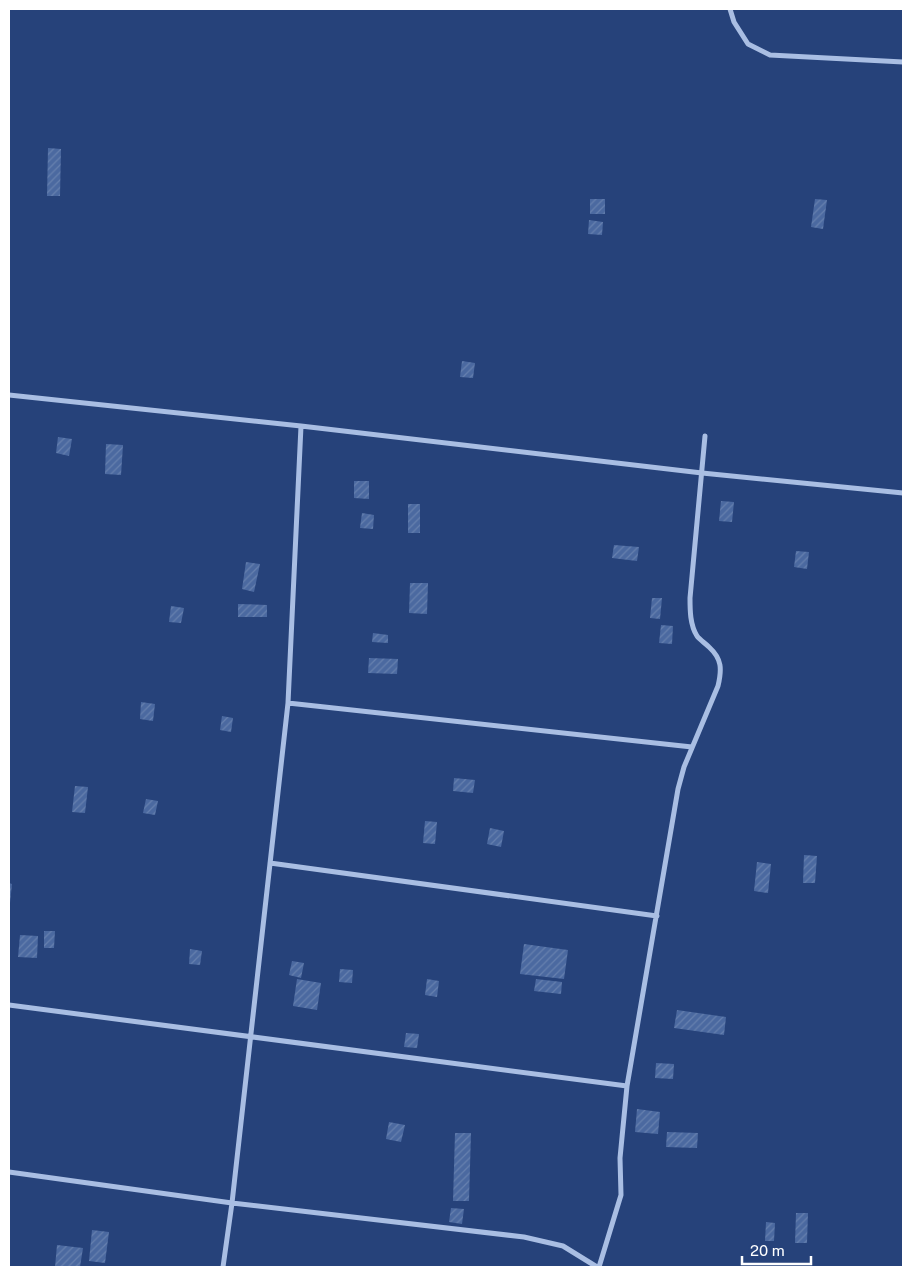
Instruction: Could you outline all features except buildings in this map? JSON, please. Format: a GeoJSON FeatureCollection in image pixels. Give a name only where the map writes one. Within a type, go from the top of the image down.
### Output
{"type":"FeatureCollection","features":[{"type":"Feature","properties":{"kind":"street"},"geometry":{"type":"LineString","coordinates":[[730,9],[734,22],[748,44],[770,55],[903,62]]}},
{"type":"Feature","properties":{"kind":"street"},"geometry":{"type":"LineString","coordinates":[[9,394],[702,473],[903,493]]}},
{"type":"Feature","properties":{"kind":"street"},"geometry":{"type":"LineString","coordinates":[[223,1267],[232,1203],[288,703],[301,426]]}},
{"type":"Feature","properties":{"kind":"street"},"geometry":{"type":"LineString","coordinates":[[9,1172],[232,1203],[524,1237],[563,1246],[598,1267],[621,1195],[620,1158],[627,1086],[678,789],[684,767],[718,686],[721,672],[720,660],[713,650],[697,635],[690,618],[690,598],[705,436]]}},
{"type":"Feature","properties":{"kind":"street"},"geometry":{"type":"LineString","coordinates":[[288,703],[692,747]]}},
{"type":"Feature","properties":{"kind":"street"},"geometry":{"type":"LineString","coordinates":[[270,863],[656,916]]}},
{"type":"Feature","properties":{"kind":"street"},"geometry":{"type":"LineString","coordinates":[[9,1005],[627,1086]]}}]}
